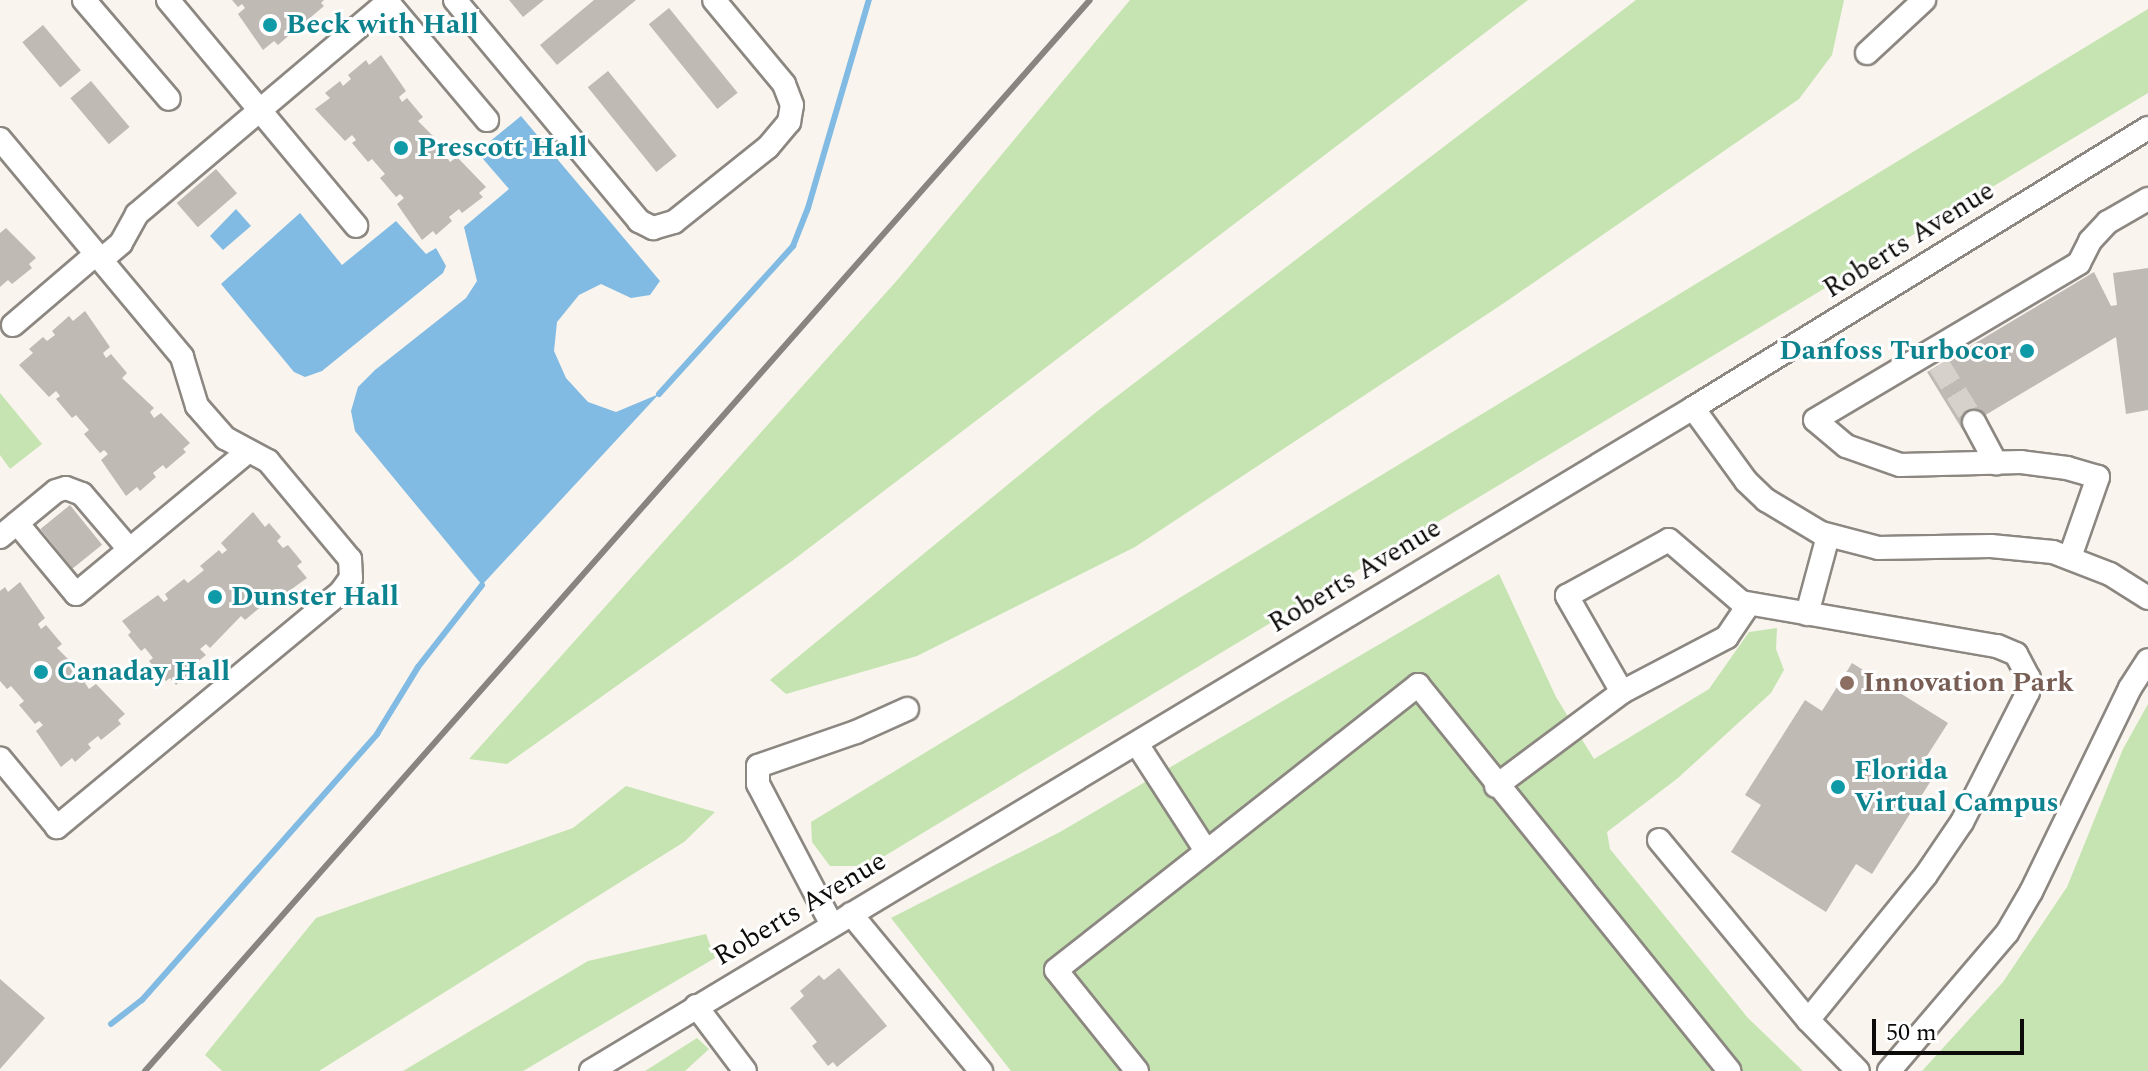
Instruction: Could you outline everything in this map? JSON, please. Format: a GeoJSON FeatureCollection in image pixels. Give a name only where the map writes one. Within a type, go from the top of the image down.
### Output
{"type":"FeatureCollection","features":[{"type":"Feature","properties":{"kind":"street"},"geometry":{"type":"LineString","coordinates":[[84,0],[169,99]]}},
{"type":"Feature","properties":{"kind":"street"},"geometry":{"type":"LineString","coordinates":[[168,0],[356,226]]}},
{"type":"Feature","properties":{"kind":"street"},"geometry":{"type":"LineString","coordinates":[[455,0],[639,221],[653,228],[674,222],[768,147],[789,122],[792,105],[784,84],[714,0]]}},
{"type":"Feature","properties":{"kind":"street"},"geometry":{"type":"LineString","coordinates":[[1867,53],[1924,0]]}},
{"type":"Feature","properties":{"kind":"street"},"geometry":{"type":"LineString","coordinates":[[13,325],[121,243],[137,214],[387,1],[487,120]]}},
{"type":"Feature","properties":{"kind":"street","name":"Roberts Avenue"},"geometry":{"type":"LineString","coordinates":[[591,1071],[1693,408],[2148,128]]}},
{"type":"Feature","properties":{"kind":"street"},"geometry":{"type":"LineString","coordinates":[[0,139],[182,357],[197,406],[225,438],[268,461],[350,559],[351,578],[341,592],[57,827],[0,758]]}},
{"type":"Feature","properties":{"kind":"street"},"geometry":{"type":"LineString","coordinates":[[2070,557],[2098,477],[2067,468],[1996,463],[1900,465],[1846,446],[1815,420],[1934,358],[2079,263],[2090,241],[2108,222],[2148,199]]}},
{"type":"Feature","properties":{"kind":"street"},"geometry":{"type":"LineString","coordinates":[[1693,408],[1746,481],[1766,500],[1828,536],[1878,548],[2024,547],[2070,557],[2110,574],[2148,598]]}},
{"type":"Feature","properties":{"kind":"street"},"geometry":{"type":"LineString","coordinates":[[1974,422],[1996,463]]}},
{"type":"Feature","properties":{"kind":"street"},"geometry":{"type":"LineString","coordinates":[[129,549],[75,489],[56,491],[8,530],[76,594],[248,451]]}},
{"type":"Feature","properties":{"kind":"street"},"geometry":{"type":"LineString","coordinates":[[1807,614],[1828,536]]}},
{"type":"Feature","properties":{"kind":"street"},"geometry":{"type":"LineString","coordinates":[[1622,692],[1567,596],[1669,540],[1741,602],[1997,646],[2016,654],[2029,678],[2028,692],[1962,822],[1926,875],[1808,1020]]}},
{"type":"Feature","properties":{"kind":"street"},"geometry":{"type":"LineString","coordinates":[[1496,786],[1622,692],[1727,637],[1749,604]]}},
{"type":"Feature","properties":{"kind":"street"},"geometry":{"type":"LineString","coordinates":[[1889,1071],[2007,933],[2031,892],[2116,714],[2148,660]]}},
{"type":"Feature","properties":{"kind":"street"},"geometry":{"type":"LineString","coordinates":[[1137,1071],[1056,970],[1205,849],[1418,685],[1496,786],[1729,1071]]}},
{"type":"Feature","properties":{"kind":"street"},"geometry":{"type":"LineString","coordinates":[[907,709],[856,732],[773,758],[758,766],[758,784],[841,920],[981,1071]]}},
{"type":"Feature","properties":{"kind":"street"},"geometry":{"type":"LineString","coordinates":[[1137,744],[1205,849]]}},
{"type":"Feature","properties":{"kind":"street"},"geometry":{"type":"LineString","coordinates":[[1659,840],[1808,1020],[1858,1071]]}},
{"type":"Feature","properties":{"kind":"street"},"geometry":{"type":"LineString","coordinates":[[696,1006],[745,1071]]}},
{"type":"Feature","properties":{"kind":"green space"},"geometry":{"type":"Polygon","coordinates":[[[1130,0],[1528,0],[792,561],[507,764],[469,759],[900,277],[1130,0]]]}},
{"type":"Feature","properties":{"kind":"green space"},"geometry":{"type":"Polygon","coordinates":[[[1636,0],[1844,0],[1832,55],[1799,99],[1507,301],[1135,547],[917,656],[786,694],[770,680],[1095,413],[1636,0]]]}},
{"type":"Feature","properties":{"kind":"green space"},"geometry":{"type":"Polygon","coordinates":[[[2148,9],[2148,93],[868,866],[830,866],[812,842],[811,822],[2148,9]]]}},
{"type":"Feature","properties":{"kind":"green space"},"geometry":{"type":"Polygon","coordinates":[[[0,393],[42,444],[10,469],[0,455],[0,393]]]}},
{"type":"Feature","properties":{"kind":"green space"},"geometry":{"type":"Polygon","coordinates":[[[1499,574],[1556,697],[1594,759],[1709,689],[1749,632],[1777,628],[1776,649],[1784,670],[1771,693],[1678,778],[1607,832],[1610,849],[1748,1018],[1803,1071],[1011,1071],[891,918],[1060,832],[1499,574]]]}},
{"type":"Feature","properties":{"kind":"green space"},"geometry":{"type":"Polygon","coordinates":[[[2148,704],[2148,1071],[1922,1071],[2003,982],[2067,887],[2123,749],[2148,704]]]}},
{"type":"Feature","properties":{"kind":"green space"},"geometry":{"type":"Polygon","coordinates":[[[626,786],[715,812],[684,842],[319,1071],[222,1071],[205,1055],[316,918],[573,828],[626,786]]]}},
{"type":"Feature","properties":{"kind":"green space"},"geometry":{"type":"Polygon","coordinates":[[[706,934],[715,958],[523,1071],[403,1071],[588,961],[706,934]]]}},
{"type":"Feature","properties":{"kind":"green space"},"geometry":{"type":"Polygon","coordinates":[[[697,1038],[709,1049],[685,1071],[645,1071],[697,1038]]]}},
{"type":"Feature","properties":{"kind":"water"},"geometry":{"type":"Polygon","coordinates":[[[521,116],[660,281],[650,295],[631,298],[601,284],[579,295],[557,322],[554,351],[566,378],[588,402],[616,412],[659,394],[482,585],[355,431],[351,411],[358,387],[466,298],[477,281],[464,227],[509,189],[477,152],[521,116]]]}},
{"type":"Feature","properties":{"kind":"water"},"geometry":{"type":"Polygon","coordinates":[[[236,209],[251,226],[223,250],[210,236],[236,209]]]}},
{"type":"Feature","properties":{"kind":"water"},"geometry":{"type":"Polygon","coordinates":[[[300,213],[342,265],[396,221],[426,254],[436,248],[446,266],[443,273],[322,371],[305,377],[294,372],[221,284],[300,213]]]}},
{"type":"Feature","properties":{"kind":"building","name":"Beck with Hall"},"geometry":{"type":"Polygon","coordinates":[[[232,0],[324,0],[321,3],[324,6],[304,23],[301,19],[290,27],[294,31],[278,45],[274,41],[263,50],[238,14],[245,8],[242,4],[238,7],[232,0]]]}},
{"type":"Feature","properties":{"kind":"building"},"geometry":{"type":"Polygon","coordinates":[[[509,0],[544,0],[523,17],[509,0]]]}},
{"type":"Feature","properties":{"kind":"building"},"geometry":{"type":"Polygon","coordinates":[[[594,0],[636,0],[557,65],[540,45],[594,0]]]}},
{"type":"Feature","properties":{"kind":"building"},"geometry":{"type":"Polygon","coordinates":[[[669,8],[738,93],[717,109],[649,24],[669,8]]]}},
{"type":"Feature","properties":{"kind":"building"},"geometry":{"type":"Polygon","coordinates":[[[43,25],[81,70],[60,88],[22,42],[43,25]]]}},
{"type":"Feature","properties":{"kind":"building","name":"Prescott Hall"},"geometry":{"type":"Polygon","coordinates":[[[381,55],[406,91],[399,97],[402,102],[407,98],[423,117],[418,121],[450,153],[446,156],[450,162],[457,157],[486,187],[479,193],[483,197],[462,213],[459,209],[449,217],[452,221],[436,235],[433,231],[422,240],[397,204],[404,198],[400,194],[396,197],[380,178],[385,174],[372,159],[368,162],[352,143],[356,140],[352,135],[345,141],[315,109],[330,98],[325,93],[340,81],[343,86],[351,79],[348,75],[366,60],[369,65],[381,55]]]}},
{"type":"Feature","properties":{"kind":"building"},"geometry":{"type":"Polygon","coordinates":[[[608,71],[677,156],[656,172],[588,87],[608,71]]]}},
{"type":"Feature","properties":{"kind":"building"},"geometry":{"type":"Polygon","coordinates":[[[91,81],[130,127],[109,144],[70,98],[91,81]]]}},
{"type":"Feature","properties":{"kind":"building"},"geometry":{"type":"Polygon","coordinates":[[[216,169],[237,193],[198,227],[177,203],[216,169]]]}},
{"type":"Feature","properties":{"kind":"building"},"geometry":{"type":"Polygon","coordinates":[[[6,228],[36,258],[29,264],[32,268],[12,284],[8,280],[0,287],[0,233],[6,228]]]}},
{"type":"Feature","properties":{"kind":"building","name":"Danfoss Turbocor"},"geometry":{"type":"Polygon","coordinates":[[[2148,268],[2148,410],[2126,414],[2116,337],[1962,429],[1927,372],[2094,272],[2111,306],[2117,305],[2113,273],[2148,268]]]}},
{"type":"Feature","properties":{"kind":"building"},"geometry":{"type":"Polygon","coordinates":[[[85,311],[110,347],[103,353],[106,358],[111,354],[127,373],[122,378],[154,408],[150,412],[154,418],[161,413],[190,443],[183,449],[186,452],[166,469],[163,465],[153,473],[156,477],[140,491],[137,487],[126,496],[101,460],[108,454],[104,450],[100,453],[84,434],[89,430],[76,415],[72,418],[56,399],[60,396],[56,391],[49,397],[19,365],[33,353],[29,349],[43,337],[47,341],[55,335],[52,331],[69,316],[73,321],[85,311]]]}},
{"type":"Feature","properties":{"kind":"building"},"geometry":{"type":"Polygon","coordinates":[[[70,505],[102,545],[73,569],[40,529],[70,505]]]}},
{"type":"Feature","properties":{"kind":"building","name":"Dunster Hall"},"geometry":{"type":"Polygon","coordinates":[[[253,512],[265,527],[269,523],[281,537],[277,541],[283,548],[288,545],[302,562],[297,566],[307,578],[271,604],[265,596],[261,600],[264,604],[245,620],[241,616],[210,648],[206,644],[200,649],[206,655],[176,685],[170,678],[166,681],[149,661],[153,658],[145,648],[141,651],[128,635],[131,632],[122,621],[158,595],[164,602],[168,599],[165,594],[184,579],[188,583],[204,570],[200,566],[219,550],[222,554],[227,550],[221,543],[253,512]]]}},
{"type":"Feature","properties":{"kind":"building","name":"Canaday Hall"},"geometry":{"type":"Polygon","coordinates":[[[20,582],[45,618],[38,624],[41,629],[46,625],[62,644],[57,648],[89,680],[85,683],[89,689],[96,684],[125,714],[118,720],[121,724],[101,740],[98,736],[88,744],[91,748],[75,762],[72,758],[61,767],[36,731],[43,725],[39,721],[35,724],[19,705],[24,701],[11,686],[7,689],[0,681],[0,591],[5,587],[8,592],[20,582]]]}},
{"type":"Feature","properties":{"kind":"building","name":"Florida Virtual Campus"},"geometry":{"type":"Polygon","coordinates":[[[1852,663],[1948,723],[1918,770],[1932,779],[1872,874],[1856,864],[1826,912],[1731,852],[1761,805],[1745,795],[1805,700],[1822,711],[1852,663]]]}},
{"type":"Feature","properties":{"kind":"building"},"geometry":{"type":"Polygon","coordinates":[[[839,968],[887,1026],[837,1067],[833,1062],[828,1066],[812,1046],[817,1042],[790,1008],[804,996],[800,991],[819,975],[824,980],[839,968]]]}},
{"type":"Feature","properties":{"kind":"building"},"geometry":{"type":"Polygon","coordinates":[[[0,979],[45,1018],[0,1069],[0,979]]]}},
{"type":"Feature","properties":{"kind":"waterway"},"geometry":{"type":"LineString","coordinates":[[659,394],[793,246],[808,208],[869,0]]}},
{"type":"Feature","properties":{"kind":"waterway"},"geometry":{"type":"LineString","coordinates":[[111,1024],[142,1000],[377,734],[418,667],[482,585]]}},
{"type":"Feature","properties":{"kind":"tunnel"},"geometry":{"type":"LineString","coordinates":[[1939,365],[1974,422]]}},
{"type":"Feature","properties":{"kind":"railway"},"geometry":{"type":"LineString","coordinates":[[145,1071],[1090,0]]}},
{"type":"Feature","properties":{"kind":"place","name":"Beck with Hall"},"geometry":{"type":"Point","coordinates":[270,25]}},
{"type":"Feature","properties":{"kind":"place","name":"Prescott Hall"},"geometry":{"type":"Point","coordinates":[401,148]}},
{"type":"Feature","properties":{"kind":"place","name":"Danfoss Turbocor"},"geometry":{"type":"Point","coordinates":[2027,351]}},
{"type":"Feature","properties":{"kind":"place","name":"Dunster Hall"},"geometry":{"type":"Point","coordinates":[215,597]}},
{"type":"Feature","properties":{"kind":"place","name":"Canaday Hall"},"geometry":{"type":"Point","coordinates":[41,672]}},
{"type":"Feature","properties":{"kind":"place","name":"Innovation Park"},"geometry":{"type":"Point","coordinates":[1847,683]}},
{"type":"Feature","properties":{"kind":"place","name":"Florida Virtual Campus"},"geometry":{"type":"Point","coordinates":[1838,787]}}]}
